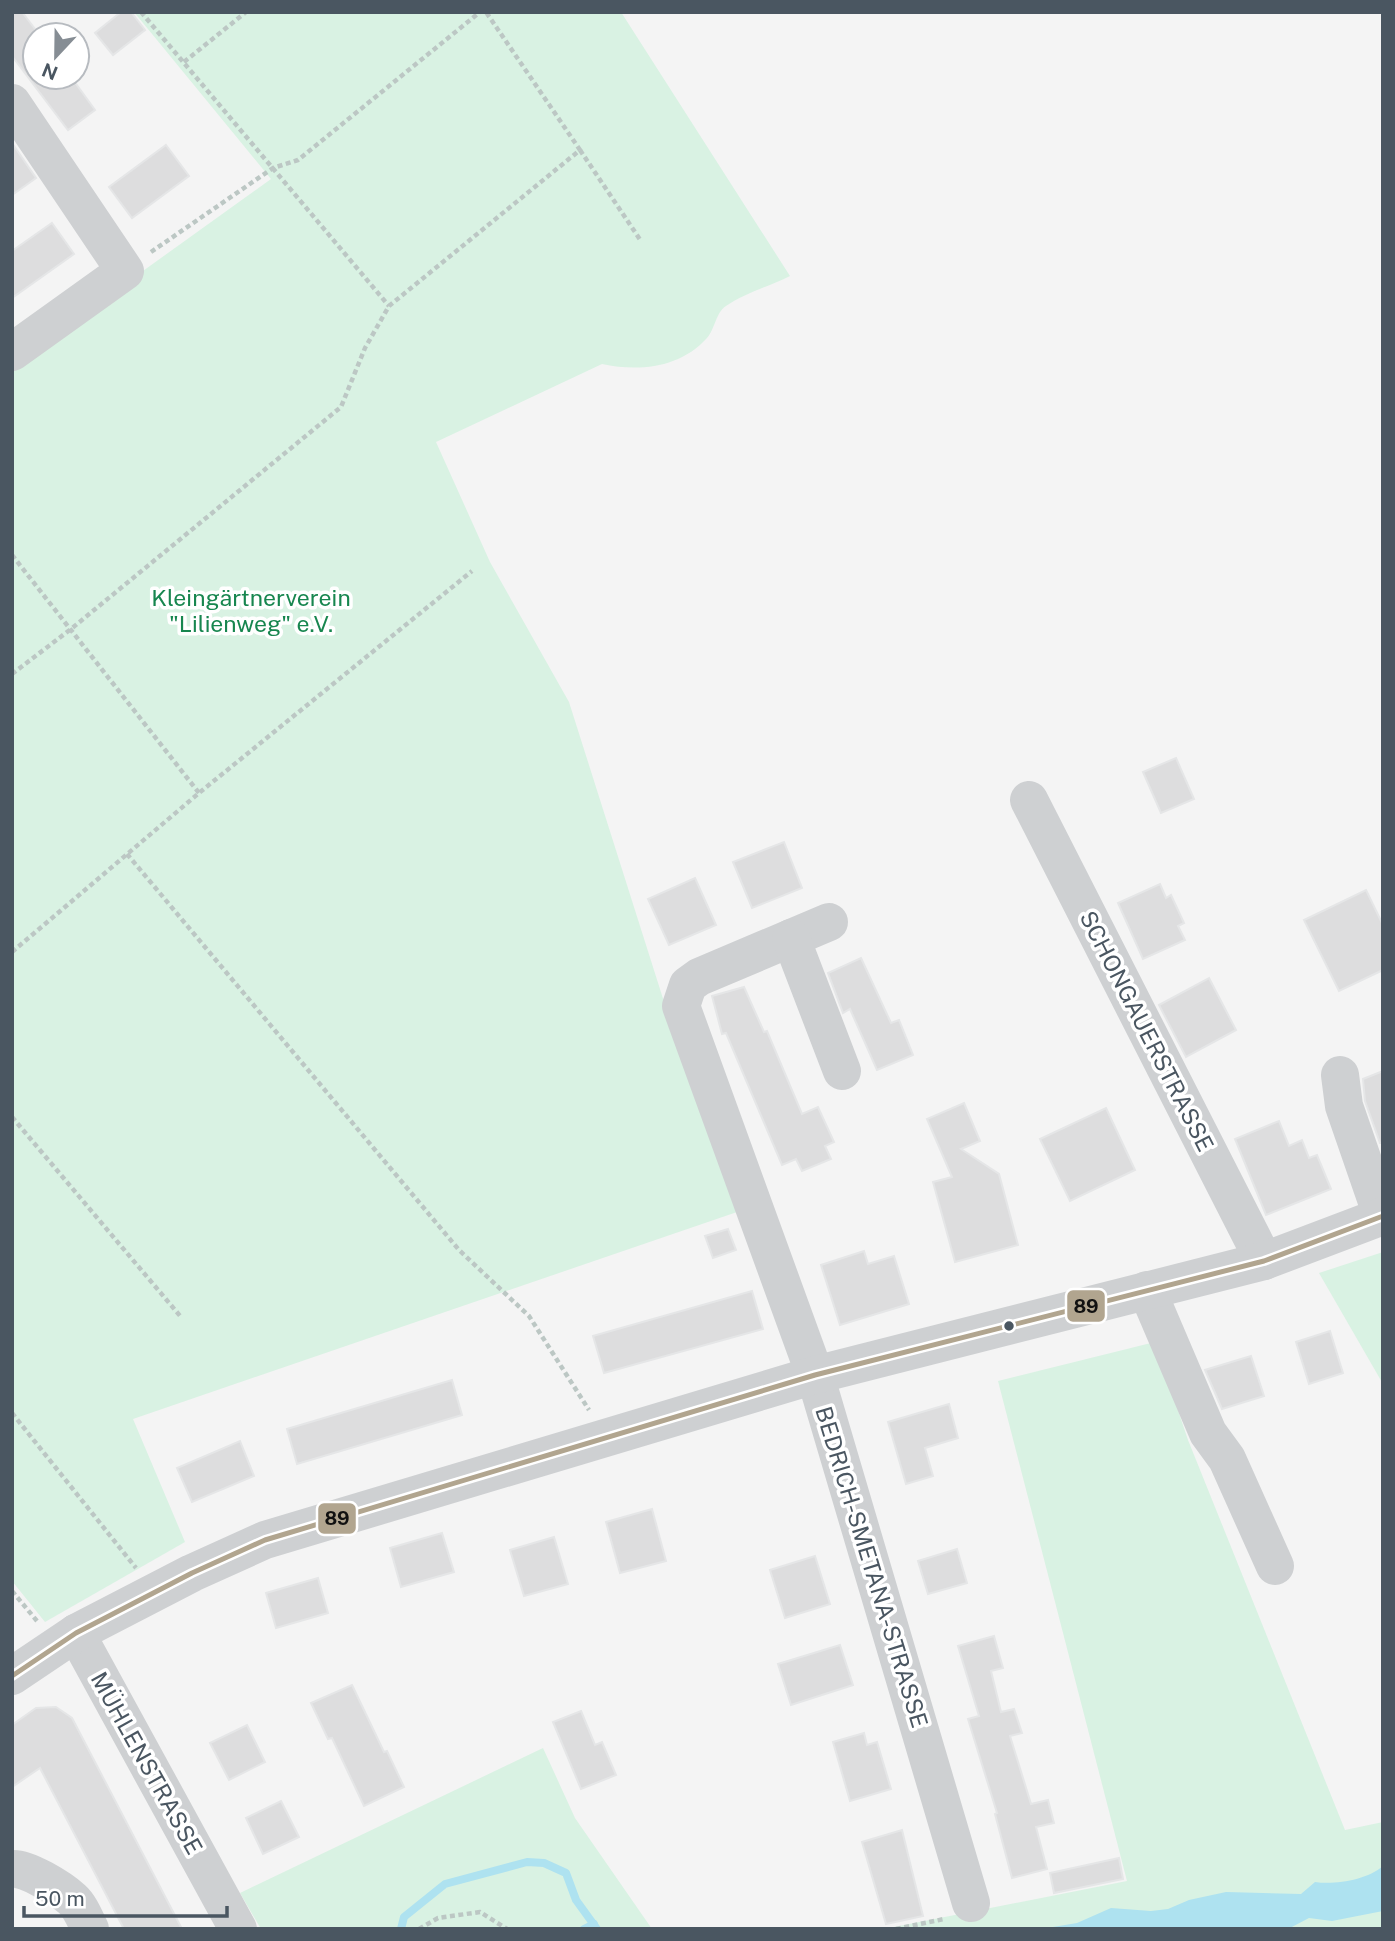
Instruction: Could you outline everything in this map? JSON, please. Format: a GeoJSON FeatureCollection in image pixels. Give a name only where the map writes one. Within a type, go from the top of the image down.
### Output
{"type":"FeatureCollection","features":[{"type":"Feature","properties":{"kind":"street"},"geometry":{"type":"LineString","coordinates":[[12,103],[125,271],[12,352]]}},
{"type":"Feature","properties":{"kind":"street","name":"SCHONGAUERSTRASSE"},"geometry":{"type":"LineString","coordinates":[[1030,800],[1264,1261]]}},
{"type":"Feature","properties":{"kind":"street","name":"BEDRICH-SMETANA-STRASSE"},"geometry":{"type":"LineString","coordinates":[[829,922],[699,977],[688,985],[681,1006],[815,1375],[971,1903]]}},
{"type":"Feature","properties":{"kind":"street"},"geometry":{"type":"LineString","coordinates":[[791,938],[842,1071]]}},
{"type":"Feature","properties":{"kind":"street"},"geometry":{"type":"LineString","coordinates":[[12,1676],[76,1633],[265,1541],[815,1375],[1264,1261],[1382,1216],[1345,1106],[1340,1075]]}},
{"type":"Feature","properties":{"kind":"street"},"geometry":{"type":"LineString","coordinates":[[1147,1290],[1208,1433],[1227,1459],[1275,1566]]}},
{"type":"Feature","properties":{"kind":"street","name":"MÜHLENSTRASSE"},"geometry":{"type":"LineString","coordinates":[[76,1633],[238,1929]]}},
{"type":"Feature","properties":{"kind":"street"},"geometry":{"type":"LineString","coordinates":[[12,1869],[17,1868],[36,1876],[73,1900],[90,1929]]}},
{"type":"Feature","properties":{"kind":"path"},"geometry":{"type":"LineString","coordinates":[[141,12],[389,306]]}},
{"type":"Feature","properties":{"kind":"path"},"geometry":{"type":"LineString","coordinates":[[183,62],[246,12]]}},
{"type":"Feature","properties":{"kind":"path"},"geometry":{"type":"LineString","coordinates":[[125,271],[273,168],[298,160],[480,12]]}},
{"type":"Feature","properties":{"kind":"path"},"geometry":{"type":"LineString","coordinates":[[486,12],[641,241]]}},
{"type":"Feature","properties":{"kind":"path"},"geometry":{"type":"LineString","coordinates":[[12,674],[71,629],[341,407],[365,348],[389,306],[580,150]]}},
{"type":"Feature","properties":{"kind":"path"},"geometry":{"type":"LineString","coordinates":[[12,555],[199,793]]}},
{"type":"Feature","properties":{"kind":"path"},"geometry":{"type":"LineString","coordinates":[[12,952],[199,793],[472,571]]}},
{"type":"Feature","properties":{"kind":"path"},"geometry":{"type":"LineString","coordinates":[[127,854],[459,1250],[529,1316],[584,1402],[603,1440]]}},
{"type":"Feature","properties":{"kind":"path"},"geometry":{"type":"LineString","coordinates":[[12,1117],[181,1317]]}},
{"type":"Feature","properties":{"kind":"path"},"geometry":{"type":"LineString","coordinates":[[12,1413],[156,1592]]}},
{"type":"Feature","properties":{"kind":"path"},"geometry":{"type":"LineString","coordinates":[[897,1929],[943,1919],[971,1903]]}},
{"type":"Feature","properties":{"kind":"path"},"geometry":{"type":"LineString","coordinates":[[419,1929],[438,1918],[480,1912],[507,1929]]}},
{"type":"Feature","properties":{"kind":"green space","name":"Kleingärtnerverein \"Lilienweg\" e.V."},"geometry":{"type":"Polygon","coordinates":[[[134,12],[621,12],[790,276],[726,306],[707,338],[672,362],[630,368],[602,364],[436,442],[490,562],[569,702],[666,1008],[740,1211],[133,1419],[185,1542],[45,1622],[12,1581],[12,365],[271,179],[134,12]]]}},
{"type":"Feature","properties":{"kind":"green space"},"geometry":{"type":"Polygon","coordinates":[[[1383,1252],[1383,1384],[1319,1273],[1383,1252]]]}},
{"type":"Feature","properties":{"kind":"green space"},"geometry":{"type":"Polygon","coordinates":[[[1155,1342],[1188,1440],[1345,1830],[1383,1822],[1383,1929],[884,1929],[1127,1881],[998,1381],[1155,1342]]]}},
{"type":"Feature","properties":{"kind":"green space"},"geometry":{"type":"Polygon","coordinates":[[[543,1748],[575,1818],[652,1929],[261,1929],[240,1893],[543,1748]]]}},
{"type":"Feature","properties":{"kind":"water"},"geometry":{"type":"Polygon","coordinates":[[[1383,1866],[1383,1911],[1332,1921],[1309,1918],[1288,1929],[1041,1929],[1077,1923],[1111,1908],[1151,1911],[1168,1909],[1189,1900],[1226,1892],[1301,1894],[1315,1882],[1350,1880],[1368,1875],[1383,1866]]]}},
{"type":"Feature","properties":{"kind":"building"},"geometry":{"type":"Polygon","coordinates":[[[12,12],[22,12],[29,21],[21,21],[21,68],[12,56],[12,12]]]}},
{"type":"Feature","properties":{"kind":"building"},"geometry":{"type":"Polygon","coordinates":[[[121,12],[131,12],[145,30],[113,55],[95,33],[121,12]]]}},
{"type":"Feature","properties":{"kind":"building"},"geometry":{"type":"Polygon","coordinates":[[[38,91],[81,91],[95,110],[68,130],[38,91]]]}},
{"type":"Feature","properties":{"kind":"building"},"geometry":{"type":"Polygon","coordinates":[[[12,143],[36,178],[12,195],[12,143]]]}},
{"type":"Feature","properties":{"kind":"building"},"geometry":{"type":"Polygon","coordinates":[[[166,145],[189,176],[132,218],[109,187],[166,145]]]}},
{"type":"Feature","properties":{"kind":"building"},"geometry":{"type":"Polygon","coordinates":[[[52,223],[74,254],[12,298],[12,251],[52,223]]]}},
{"type":"Feature","properties":{"kind":"building"},"geometry":{"type":"Polygon","coordinates":[[[1176,758],[1194,799],[1161,813],[1143,772],[1176,758]]]}},
{"type":"Feature","properties":{"kind":"building"},"geometry":{"type":"Polygon","coordinates":[[[784,842],[802,888],[752,908],[733,862],[784,842]]]}},
{"type":"Feature","properties":{"kind":"building"},"geometry":{"type":"Polygon","coordinates":[[[695,878],[716,925],[669,945],[648,899],[695,878]]]}},
{"type":"Feature","properties":{"kind":"building"},"geometry":{"type":"Polygon","coordinates":[[[1160,884],[1166,898],[1171,895],[1184,923],[1178,926],[1185,940],[1143,959],[1118,903],[1160,884]]]}},
{"type":"Feature","properties":{"kind":"building"},"geometry":{"type":"Polygon","coordinates":[[[1366,890],[1383,925],[1383,970],[1339,991],[1304,920],[1366,890]]]}},
{"type":"Feature","properties":{"kind":"building"},"geometry":{"type":"Polygon","coordinates":[[[861,958],[891,1023],[899,1020],[913,1055],[877,1070],[850,1009],[843,1013],[828,973],[861,958]]]}},
{"type":"Feature","properties":{"kind":"building"},"geometry":{"type":"Polygon","coordinates":[[[1209,978],[1236,1030],[1186,1057],[1159,1005],[1209,978]]]}},
{"type":"Feature","properties":{"kind":"building"},"geometry":{"type":"Polygon","coordinates":[[[744,987],[764,1032],[767,1031],[802,1114],[818,1107],[834,1142],[825,1146],[831,1159],[802,1171],[796,1159],[782,1165],[726,1033],[722,1034],[712,996],[744,987]]]}},
{"type":"Feature","properties":{"kind":"building"},"geometry":{"type":"Polygon","coordinates":[[[1383,1071],[1383,1143],[1380,1143],[1365,1101],[1363,1079],[1383,1071]]]}},
{"type":"Feature","properties":{"kind":"building"},"geometry":{"type":"Polygon","coordinates":[[[964,1103],[980,1141],[961,1149],[999,1174],[1018,1245],[955,1262],[933,1182],[952,1177],[927,1119],[964,1103]]]}},
{"type":"Feature","properties":{"kind":"building"},"geometry":{"type":"Polygon","coordinates":[[[1106,1108],[1135,1170],[1070,1201],[1040,1139],[1106,1108]]]}},
{"type":"Feature","properties":{"kind":"building"},"geometry":{"type":"Polygon","coordinates":[[[1279,1121],[1289,1146],[1302,1140],[1309,1158],[1317,1155],[1331,1189],[1266,1215],[1235,1139],[1279,1121]]]}},
{"type":"Feature","properties":{"kind":"building"},"geometry":{"type":"Polygon","coordinates":[[[728,1229],[736,1250],[713,1258],[705,1236],[728,1229]]]}},
{"type":"Feature","properties":{"kind":"building"},"geometry":{"type":"Polygon","coordinates":[[[864,1251],[868,1264],[894,1256],[909,1304],[840,1325],[821,1265],[864,1251]]]}},
{"type":"Feature","properties":{"kind":"building"},"geometry":{"type":"Polygon","coordinates":[[[752,1291],[763,1329],[604,1373],[593,1336],[752,1291]]]}},
{"type":"Feature","properties":{"kind":"building"},"geometry":{"type":"Polygon","coordinates":[[[1330,1331],[1343,1373],[1309,1384],[1296,1342],[1330,1331]]]}},
{"type":"Feature","properties":{"kind":"building"},"geometry":{"type":"Polygon","coordinates":[[[1251,1356],[1264,1396],[1222,1409],[1205,1370],[1251,1356]]]}},
{"type":"Feature","properties":{"kind":"building"},"geometry":{"type":"Polygon","coordinates":[[[452,1380],[462,1415],[297,1464],[287,1429],[452,1380]]]}},
{"type":"Feature","properties":{"kind":"building"},"geometry":{"type":"Polygon","coordinates":[[[949,1404],[958,1438],[925,1448],[933,1476],[906,1484],[888,1422],[949,1404]]]}},
{"type":"Feature","properties":{"kind":"building"},"geometry":{"type":"Polygon","coordinates":[[[240,1441],[254,1476],[192,1502],[177,1468],[240,1441]]]}},
{"type":"Feature","properties":{"kind":"building"},"geometry":{"type":"Polygon","coordinates":[[[652,1509],[666,1561],[620,1573],[606,1522],[652,1509]]]}},
{"type":"Feature","properties":{"kind":"building"},"geometry":{"type":"Polygon","coordinates":[[[442,1533],[454,1572],[401,1587],[390,1548],[442,1533]]]}},
{"type":"Feature","properties":{"kind":"building"},"geometry":{"type":"Polygon","coordinates":[[[554,1537],[568,1584],[524,1596],[510,1550],[554,1537]]]}},
{"type":"Feature","properties":{"kind":"building"},"geometry":{"type":"Polygon","coordinates":[[[957,1549],[967,1583],[928,1594],[918,1561],[957,1549]]]}},
{"type":"Feature","properties":{"kind":"building"},"geometry":{"type":"Polygon","coordinates":[[[815,1556],[830,1604],[785,1618],[770,1570],[815,1556]]]}},
{"type":"Feature","properties":{"kind":"building"},"geometry":{"type":"Polygon","coordinates":[[[318,1578],[328,1613],[276,1628],[266,1593],[318,1578]]]}},
{"type":"Feature","properties":{"kind":"building"},"geometry":{"type":"Polygon","coordinates":[[[994,1636],[1003,1668],[991,1671],[1001,1712],[1014,1709],[1022,1733],[1010,1736],[1031,1804],[1048,1800],[1054,1823],[1036,1827],[1047,1869],[1012,1878],[995,1814],[997,1813],[968,1719],[979,1716],[958,1646],[994,1636]]]}},
{"type":"Feature","properties":{"kind":"building"},"geometry":{"type":"Polygon","coordinates":[[[840,1645],[853,1685],[791,1705],[778,1664],[840,1645]]]}},
{"type":"Feature","properties":{"kind":"building"},"geometry":{"type":"Polygon","coordinates":[[[352,1685],[404,1787],[364,1806],[332,1738],[328,1739],[311,1703],[352,1685]]]}},
{"type":"Feature","properties":{"kind":"building"},"geometry":{"type":"Polygon","coordinates":[[[56,1707],[72,1718],[182,1929],[124,1929],[40,1768],[12,1787],[12,1725],[36,1708],[56,1707]]]}},
{"type":"Feature","properties":{"kind":"building"},"geometry":{"type":"Polygon","coordinates":[[[581,1711],[595,1745],[602,1742],[616,1775],[581,1789],[553,1722],[581,1711]]]}},
{"type":"Feature","properties":{"kind":"building"},"geometry":{"type":"Polygon","coordinates":[[[247,1725],[265,1762],[229,1780],[210,1743],[247,1725]]]}},
{"type":"Feature","properties":{"kind":"building"},"geometry":{"type":"Polygon","coordinates":[[[864,1733],[867,1745],[877,1742],[891,1789],[850,1801],[833,1742],[864,1733]]]}},
{"type":"Feature","properties":{"kind":"building"},"geometry":{"type":"Polygon","coordinates":[[[281,1801],[299,1837],[263,1854],[246,1818],[281,1801]]]}},
{"type":"Feature","properties":{"kind":"building"},"geometry":{"type":"Polygon","coordinates":[[[902,1830],[923,1916],[886,1924],[862,1842],[902,1830]]]}},
{"type":"Feature","properties":{"kind":"building"},"geometry":{"type":"Polygon","coordinates":[[[1119,1858],[1123,1879],[1054,1893],[1050,1873],[1119,1858]]]}},
{"type":"Feature","properties":{"kind":"waterway"},"geometry":{"type":"LineString","coordinates":[[401,1929],[404,1917],[445,1884],[527,1862],[544,1863],[566,1873],[576,1900],[597,1929]]}},
{"type":"Feature","properties":{"kind":"waterway"},"geometry":{"type":"LineString","coordinates":[[584,1929],[594,1924]]}},
{"type":"Feature","properties":{"kind":"transit line","name":"89"},"geometry":{"type":"LineString","coordinates":[[12,1676],[76,1633],[192,1573],[265,1540],[815,1375],[1264,1261],[1383,1216]]}}]}
